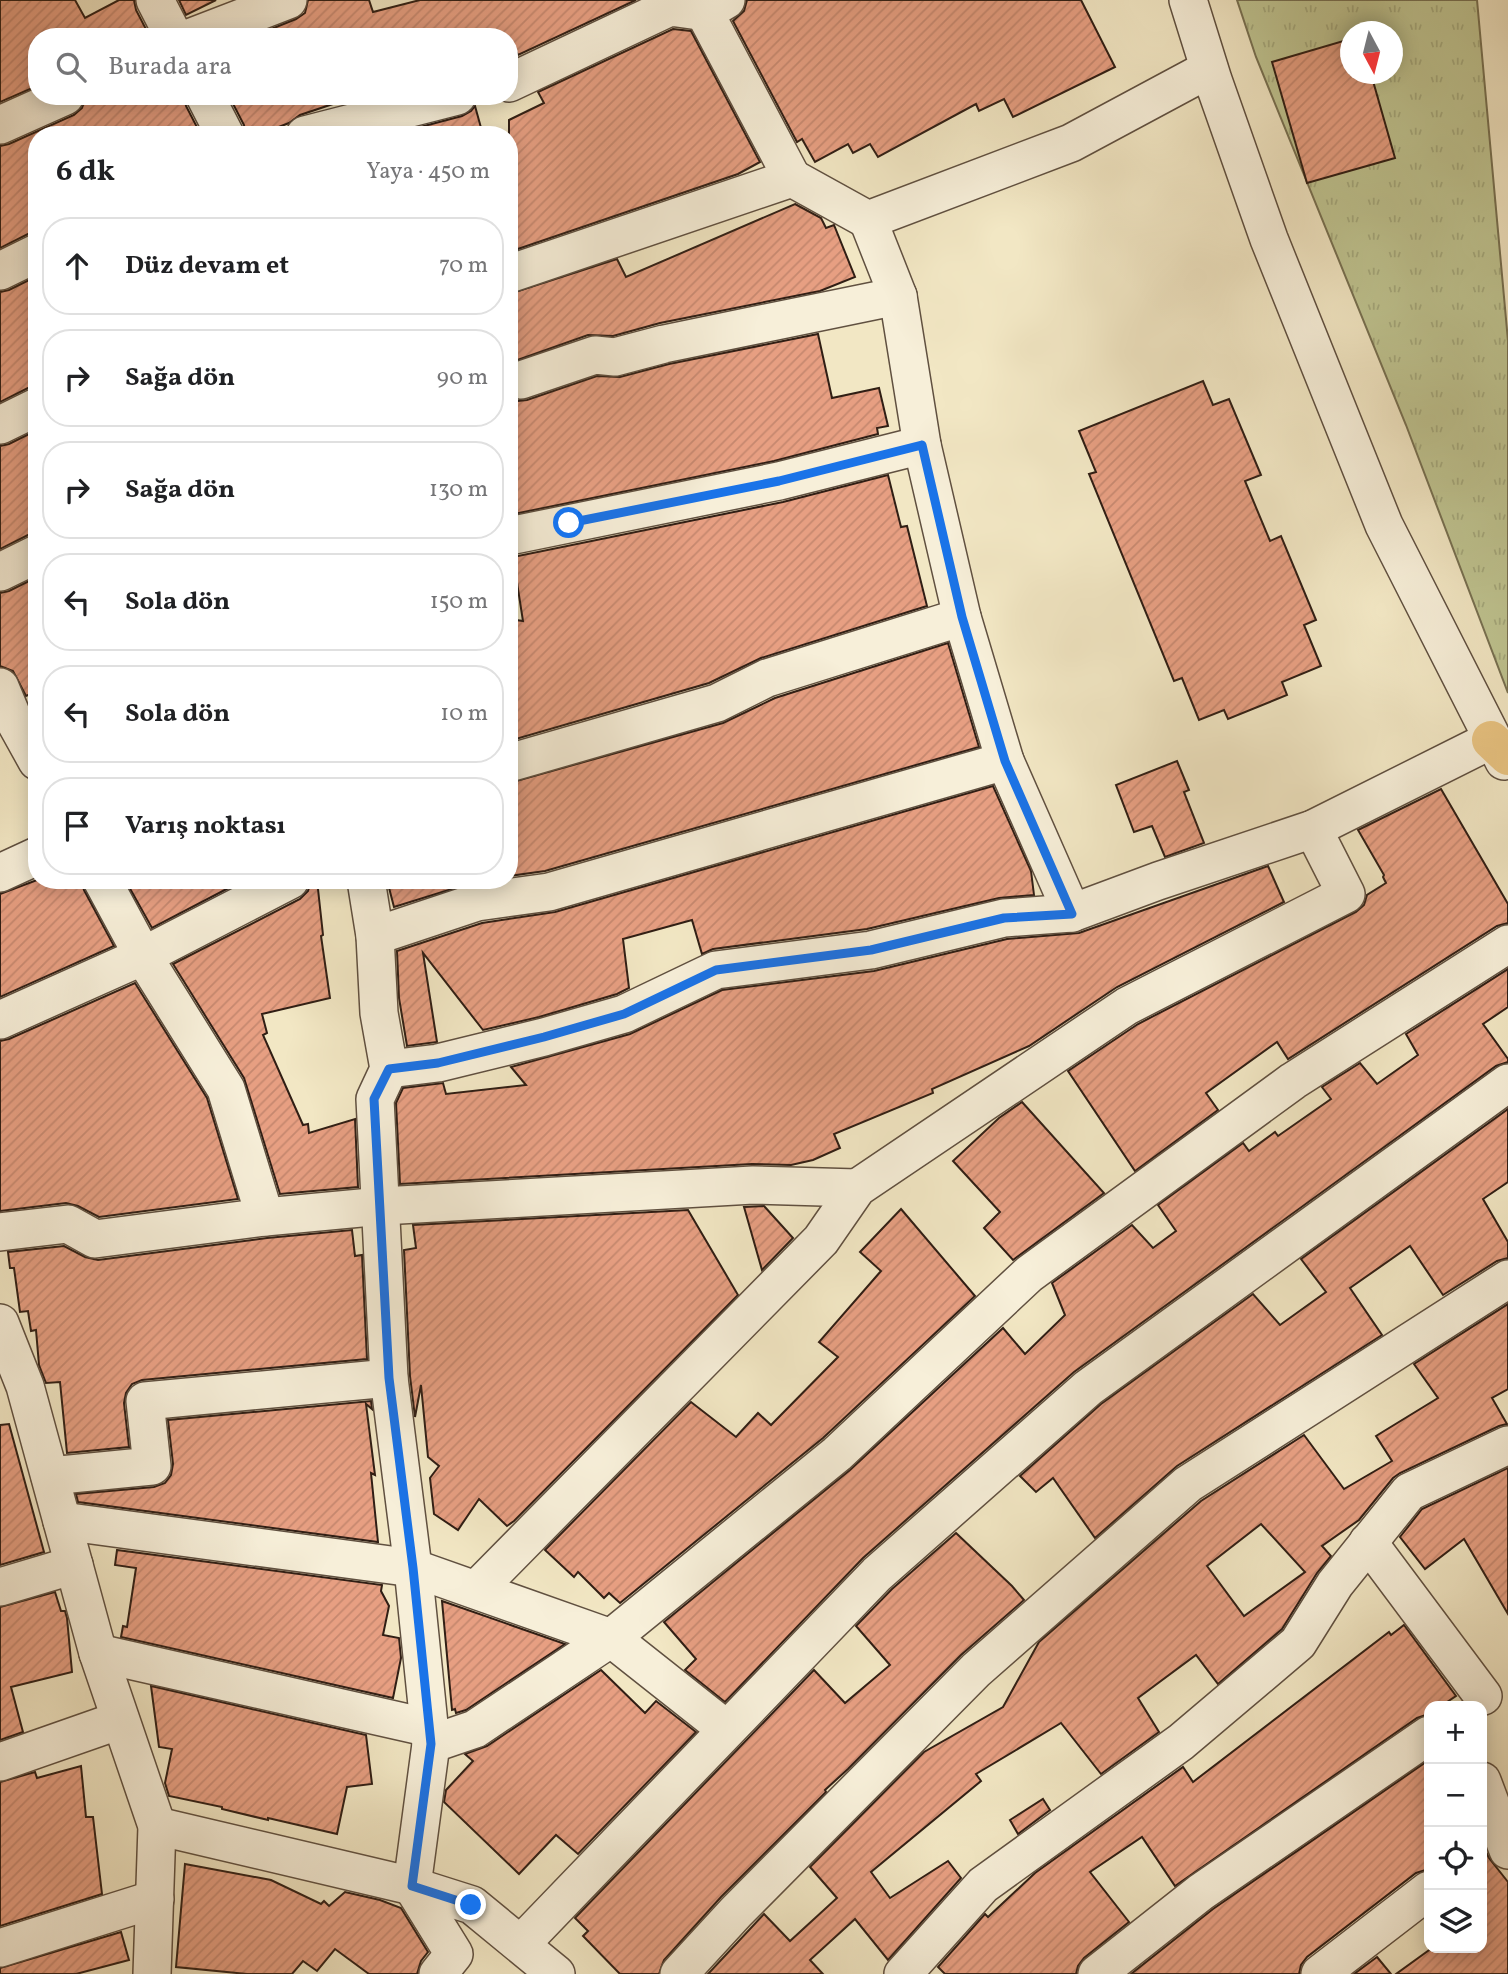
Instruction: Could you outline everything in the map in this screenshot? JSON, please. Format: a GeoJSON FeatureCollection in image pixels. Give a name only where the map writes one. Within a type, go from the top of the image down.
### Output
{"type":"FeatureCollection","features":[{"type":"Feature","properties":{"kind":"street"},"geometry":{"type":"LineString","coordinates":[[155,0],[169,28]]}},
{"type":"Feature","properties":{"kind":"street"},"geometry":{"type":"LineString","coordinates":[[215,28],[288,0]]}},
{"type":"Feature","properties":{"kind":"street"},"geometry":{"type":"LineString","coordinates":[[389,1069],[438,1063],[624,1014],[716,970],[871,950],[1004,918],[1072,914],[1158,881],[1313,829],[1502,755],[1384,525],[1269,239],[1209,69],[1188,0]]}},
{"type":"Feature","properties":{"kind":"street"},"geometry":{"type":"LineString","coordinates":[[518,79],[670,7],[710,4],[792,178],[868,220],[898,296],[922,445],[962,617],[1005,761],[1072,914]]}},
{"type":"Feature","properties":{"kind":"street"},"geometry":{"type":"LineString","coordinates":[[868,220],[1072,143],[1209,69]]}},
{"type":"Feature","properties":{"kind":"street"},"geometry":{"type":"LineString","coordinates":[[0,125],[45,105]]}},
{"type":"Feature","properties":{"kind":"street"},"geometry":{"type":"LineString","coordinates":[[210,105],[220,126]]}},
{"type":"Feature","properties":{"kind":"street"},"geometry":{"type":"LineString","coordinates":[[340,126],[422,105]]}},
{"type":"Feature","properties":{"kind":"street"},"geometry":{"type":"LineString","coordinates":[[518,271],[792,178]]}},
{"type":"Feature","properties":{"kind":"street"},"geometry":{"type":"LineString","coordinates":[[0,271],[28,257]]}},
{"type":"Feature","properties":{"kind":"street"},"geometry":{"type":"LineString","coordinates":[[521,380],[595,355],[615,357],[898,296]]}},
{"type":"Feature","properties":{"kind":"street"},"geometry":{"type":"LineString","coordinates":[[0,425],[28,411]]}},
{"type":"Feature","properties":{"kind":"street"},"geometry":{"type":"LineString","coordinates":[[518,534],[779,481],[922,445]]}},
{"type":"Feature","properties":{"kind":"street"},"geometry":{"type":"LineString","coordinates":[[0,572],[28,558]]}},
{"type":"Feature","properties":{"kind":"street"},"geometry":{"type":"LineString","coordinates":[[518,760],[717,703],[767,678],[962,617]]}},
{"type":"Feature","properties":{"kind":"street"},"geometry":{"type":"LineString","coordinates":[[12,708],[28,742]]}},
{"type":"Feature","properties":{"kind":"street"},"geometry":{"type":"LineString","coordinates":[[375,936],[477,902],[549,892],[1005,761]]}},
{"type":"Feature","properties":{"kind":"street"},"geometry":{"type":"LineString","coordinates":[[477,1590],[821,1240],[857,1188],[1127,1006],[1346,894],[1313,829]]}},
{"type":"Feature","properties":{"kind":"street"},"geometry":{"type":"LineString","coordinates":[[0,873],[28,860]]}},
{"type":"Feature","properties":{"kind":"street"},"geometry":{"type":"LineString","coordinates":[[107,889],[143,956],[226,1089],[265,1217]]}},
{"type":"Feature","properties":{"kind":"street"},"geometry":{"type":"LineString","coordinates":[[0,1020],[143,956],[273,889]]}},
{"type":"Feature","properties":{"kind":"street"},"geometry":{"type":"LineString","coordinates":[[367,889],[375,936],[379,1013],[389,1069],[374,1099],[382,1206],[389,1378],[431,1736],[412,1886],[454,1954],[438,1974]]}},
{"type":"Feature","properties":{"kind":"street"},"geometry":{"type":"LineString","coordinates":[[97,1653],[431,1736],[475,1729],[611,1638],[837,1454],[1029,1274],[1293,1081],[1508,944]]}},
{"type":"Feature","properties":{"kind":"street"},"geometry":{"type":"LineString","coordinates":[[521,1944],[877,1574],[1088,1388],[1508,1083]]}},
{"type":"Feature","properties":{"kind":"street"},"geometry":{"type":"LineString","coordinates":[[0,1232],[68,1224],[95,1239],[265,1217],[382,1206],[753,1185],[857,1188]]}},
{"type":"Feature","properties":{"kind":"street"},"geometry":{"type":"LineString","coordinates":[[679,1974],[736,1912],[976,1670],[1188,1484],[1508,1279]]}},
{"type":"Feature","properties":{"kind":"street"},"geometry":{"type":"LineString","coordinates":[[0,1323],[13,1388],[50,1476],[97,1653],[158,1826],[152,1974]]}},
{"type":"Feature","properties":{"kind":"street"},"geometry":{"type":"LineString","coordinates":[[50,1476],[152,1466],[145,1401],[389,1378]]}},
{"type":"Feature","properties":{"kind":"street"},"geometry":{"type":"LineString","coordinates":[[903,1974],[983,1885],[1181,1742],[1298,1643],[1335,1584],[1409,1492],[1508,1445]]}},
{"type":"Feature","properties":{"kind":"street"},"geometry":{"type":"LineString","coordinates":[[62,1521],[413,1568],[611,1638],[726,1729]]}},
{"type":"Feature","properties":{"kind":"street"},"geometry":{"type":"LineString","coordinates":[[1368,1542],[1487,1693]]}},
{"type":"Feature","properties":{"kind":"street"},"geometry":{"type":"LineString","coordinates":[[0,1587],[74,1565]]}},
{"type":"Feature","properties":{"kind":"street"},"geometry":{"type":"LineString","coordinates":[[0,1762],[120,1720]]}},
{"type":"Feature","properties":{"kind":"street"},"geometry":{"type":"LineString","coordinates":[[1097,1974],[1200,1892],[1424,1738]]}},
{"type":"Feature","properties":{"kind":"street"},"geometry":{"type":"LineString","coordinates":[[1492,1786],[1497,1845]]}},
{"type":"Feature","properties":{"kind":"street"},"geometry":{"type":"LineString","coordinates":[[158,1826],[412,1886],[471,1905],[556,1974]]}},
{"type":"Feature","properties":{"kind":"street"},"geometry":{"type":"LineString","coordinates":[[1320,1974],[1424,1894]]}},
{"type":"Feature","properties":{"kind":"street"},"geometry":{"type":"LineString","coordinates":[[0,1948],[155,1899]]}},
{"type":"Feature","properties":{"kind":"green space"},"geometry":{"type":"Polygon","coordinates":[[[1237,0],[1477,0],[1508,341],[1508,693],[1406,425],[1256,57],[1237,0]]]}},
{"type":"Feature","properties":{"kind":"building"},"geometry":{"type":"Polygon","coordinates":[[[0,0],[75,0],[85,18],[119,0],[134,0],[145,28],[28,28],[28,90],[0,102],[0,0]]]}},
{"type":"Feature","properties":{"kind":"building"},"geometry":{"type":"Polygon","coordinates":[[[179,0],[216,0],[186,15],[179,0]]]}},
{"type":"Feature","properties":{"kind":"building"},"geometry":{"type":"Polygon","coordinates":[[[308,0],[369,0],[373,12],[420,0],[636,0],[518,55],[518,28],[274,28],[305,13],[308,0]]]}},
{"type":"Feature","properties":{"kind":"building"},"geometry":{"type":"Polygon","coordinates":[[[747,0],[1081,0],[1115,67],[1013,117],[1004,99],[979,111],[976,104],[878,157],[870,144],[853,153],[848,144],[815,162],[802,139],[797,142],[733,21],[744,11],[747,0]]]}},
{"type":"Feature","properties":{"kind":"building"},"geometry":{"type":"Polygon","coordinates":[[[673,29],[691,31],[760,162],[738,174],[518,249],[518,126],[509,126],[509,120],[544,103],[538,92],[673,29]]]}},
{"type":"Feature","properties":{"kind":"building"},"geometry":{"type":"Polygon","coordinates":[[[1340,42],[1340,84],[1374,84],[1395,158],[1307,183],[1272,62],[1340,42]]]}},
{"type":"Feature","properties":{"kind":"building"},"geometry":{"type":"Polygon","coordinates":[[[83,105],[186,105],[196,126],[49,126],[74,115],[83,105]]]}},
{"type":"Feature","properties":{"kind":"building"},"geometry":{"type":"Polygon","coordinates":[[[234,105],[330,105],[300,115],[281,126],[244,125],[234,105]]]}},
{"type":"Feature","properties":{"kind":"building"},"geometry":{"type":"Polygon","coordinates":[[[475,106],[481,126],[424,126],[462,116],[475,106]]]}},
{"type":"Feature","properties":{"kind":"building"},"geometry":{"type":"Polygon","coordinates":[[[28,136],[28,234],[0,248],[0,146],[28,136]]]}},
{"type":"Feature","properties":{"kind":"building"},"geometry":{"type":"Polygon","coordinates":[[[795,204],[821,218],[826,228],[834,225],[855,277],[820,291],[660,323],[613,336],[588,335],[518,360],[518,291],[617,259],[626,277],[795,204]]]}},
{"type":"Feature","properties":{"kind":"building"},"geometry":{"type":"Polygon","coordinates":[[[28,280],[28,388],[0,402],[0,292],[28,280]]]}},
{"type":"Feature","properties":{"kind":"building"},"geometry":{"type":"Polygon","coordinates":[[[818,334],[832,398],[879,388],[888,426],[877,428],[878,434],[774,461],[518,513],[518,401],[597,376],[620,377],[669,364],[818,334]]]}},
{"type":"Feature","properties":{"kind":"building"},"geometry":{"type":"Polygon","coordinates":[[[1203,381],[1213,405],[1229,399],[1261,475],[1245,481],[1270,541],[1281,536],[1316,620],[1304,625],[1321,666],[1282,682],[1287,695],[1228,719],[1224,710],[1199,720],[1182,678],[1174,681],[1089,474],[1096,472],[1079,431],[1203,381]]]}},
{"type":"Feature","properties":{"kind":"building"},"geometry":{"type":"Polygon","coordinates":[[[28,434],[28,535],[0,549],[0,446],[28,434]]]}},
{"type":"Feature","properties":{"kind":"building"},"geometry":{"type":"Polygon","coordinates":[[[888,475],[901,527],[907,526],[927,606],[761,658],[709,683],[518,738],[518,620],[523,621],[518,589],[518,556],[783,502],[888,475]]]}},
{"type":"Feature","properties":{"kind":"building"},"geometry":{"type":"Polygon","coordinates":[[[28,582],[26,696],[13,671],[0,666],[0,593],[28,582]]]}},
{"type":"Feature","properties":{"kind":"building"},"geometry":{"type":"Polygon","coordinates":[[[948,643],[979,747],[545,871],[518,875],[518,780],[723,723],[775,698],[948,643]]]}},
{"type":"Feature","properties":{"kind":"building"},"geometry":{"type":"Polygon","coordinates":[[[1177,761],[1189,790],[1184,792],[1204,843],[1165,857],[1152,826],[1134,832],[1116,785],[1177,761]]]}},
{"type":"Feature","properties":{"kind":"building"},"geometry":{"type":"Polygon","coordinates":[[[993,786],[1031,871],[1034,895],[999,898],[867,929],[713,949],[702,954],[692,920],[623,939],[629,988],[539,1017],[483,1030],[423,953],[437,1042],[407,1046],[399,998],[397,951],[482,923],[555,912],[993,786]]]}},
{"type":"Feature","properties":{"kind":"building"},"geometry":{"type":"Polygon","coordinates":[[[1441,789],[1508,904],[1508,923],[1497,926],[1288,1059],[1277,1042],[1206,1093],[1218,1110],[1135,1171],[1068,1071],[1138,1024],[1356,912],[1364,905],[1367,895],[1386,883],[1358,830],[1441,789]]]}},
{"type":"Feature","properties":{"kind":"building"},"geometry":{"type":"Polygon","coordinates":[[[1268,866],[1284,902],[1117,987],[1029,1046],[932,1089],[933,1093],[834,1134],[840,1148],[813,1160],[791,1165],[752,1164],[400,1184],[396,1103],[403,1088],[443,1083],[446,1094],[526,1085],[511,1067],[630,1034],[722,990],[874,971],[1007,939],[1079,933],[1268,866]]]}},
{"type":"Feature","properties":{"kind":"building"},"geometry":{"type":"Polygon","coordinates":[[[28,883],[28,889],[84,889],[114,946],[0,997],[0,894],[28,883]]]}},
{"type":"Feature","properties":{"kind":"building"},"geometry":{"type":"Polygon","coordinates":[[[130,889],[227,889],[152,928],[130,889]]]}},
{"type":"Feature","properties":{"kind":"building"},"geometry":{"type":"Polygon","coordinates":[[[318,889],[321,936],[330,998],[262,1014],[267,1033],[263,1035],[303,1125],[308,1124],[309,1133],[355,1119],[358,1187],[280,1194],[244,1078],[173,964],[300,899],[308,891],[318,889]]]}},
{"type":"Feature","properties":{"kind":"building"},"geometry":{"type":"Polygon","coordinates":[[[389,889],[452,889],[394,907],[389,889]]]}},
{"type":"Feature","properties":{"kind":"building"},"geometry":{"type":"Polygon","coordinates":[[[1508,969],[1508,1007],[1483,1024],[1508,1062],[1496,1066],[1074,1372],[863,1558],[725,1702],[685,1670],[696,1659],[664,1622],[850,1470],[1003,1328],[1025,1354],[1065,1315],[1052,1283],[1132,1225],[1153,1248],[1176,1231],[1158,1205],[1243,1143],[1249,1151],[1275,1132],[1278,1136],[1331,1099],[1322,1087],[1360,1063],[1377,1084],[1418,1055],[1406,1034],[1508,969]]]}},
{"type":"Feature","properties":{"kind":"building"},"geometry":{"type":"Polygon","coordinates":[[[135,983],[207,1098],[238,1199],[99,1217],[66,1203],[0,1211],[0,1041],[135,983]]]}},
{"type":"Feature","properties":{"kind":"building"},"geometry":{"type":"Polygon","coordinates":[[[1022,1102],[1104,1193],[1013,1260],[984,1228],[1000,1212],[953,1161],[999,1118],[1022,1102]]]}},
{"type":"Feature","properties":{"kind":"building"},"geometry":{"type":"Polygon","coordinates":[[[1508,1109],[1508,1182],[1483,1199],[1508,1242],[1508,1258],[1497,1261],[1443,1295],[1410,1246],[1350,1288],[1382,1335],[1177,1466],[1095,1538],[1053,1478],[1036,1492],[1020,1476],[1101,1404],[1253,1294],[1280,1325],[1326,1292],[1301,1259],[1508,1109]]]}},
{"type":"Feature","properties":{"kind":"building"},"geometry":{"type":"Polygon","coordinates":[[[764,1206],[793,1238],[762,1270],[744,1207],[764,1206]]]}},
{"type":"Feature","properties":{"kind":"building"},"geometry":{"type":"Polygon","coordinates":[[[901,1209],[975,1296],[823,1438],[620,1603],[609,1593],[604,1598],[578,1572],[574,1577],[545,1550],[691,1402],[736,1437],[758,1413],[771,1425],[838,1357],[819,1342],[881,1271],[860,1252],[901,1209]]]}},
{"type":"Feature","properties":{"kind":"building"},"geometry":{"type":"Polygon","coordinates":[[[688,1210],[738,1295],[514,1521],[507,1526],[479,1499],[458,1530],[434,1514],[430,1478],[439,1466],[428,1457],[421,1385],[415,1417],[410,1376],[404,1250],[416,1248],[413,1225],[688,1210]]]}},
{"type":"Feature","properties":{"kind":"building"},"geometry":{"type":"Polygon","coordinates":[[[352,1230],[355,1256],[362,1255],[367,1359],[142,1380],[132,1384],[124,1403],[129,1447],[67,1453],[60,1382],[46,1383],[39,1365],[36,1330],[31,1331],[28,1311],[20,1312],[14,1268],[10,1268],[8,1252],[64,1246],[85,1257],[98,1260],[352,1230]]]}},
{"type":"Feature","properties":{"kind":"building"},"geometry":{"type":"Polygon","coordinates":[[[1508,1304],[1508,1389],[1492,1398],[1507,1424],[1393,1478],[1359,1520],[1322,1546],[1331,1556],[1317,1573],[1282,1629],[1218,1684],[1196,1655],[1138,1698],[1159,1732],[1101,1774],[1061,1723],[976,1774],[981,1781],[871,1872],[890,1898],[948,1861],[961,1878],[888,1960],[855,1919],[810,1960],[823,1974],[708,1974],[764,1914],[790,1941],[837,1898],[810,1867],[924,1752],[1003,1707],[1039,1642],[1201,1501],[1304,1435],[1344,1489],[1392,1461],[1376,1436],[1438,1398],[1414,1364],[1508,1304]],[[1261,1524],[1207,1566],[1244,1616],[1305,1572],[1261,1524]]]}},
{"type":"Feature","properties":{"kind":"building"},"geometry":{"type":"Polygon","coordinates":[[[371,1401],[372,1409],[366,1404],[375,1475],[371,1473],[378,1542],[78,1502],[76,1494],[154,1487],[165,1483],[171,1475],[173,1464],[168,1420],[371,1401]]]}},
{"type":"Feature","properties":{"kind":"building"},"geometry":{"type":"Polygon","coordinates":[[[9,1424],[44,1552],[0,1565],[0,1425],[9,1424]]]}},
{"type":"Feature","properties":{"kind":"building"},"geometry":{"type":"Polygon","coordinates":[[[1508,1468],[1508,1614],[1464,1539],[1425,1569],[1400,1537],[1422,1509],[1508,1468]]]}},
{"type":"Feature","properties":{"kind":"building"},"geometry":{"type":"Polygon","coordinates":[[[956,1533],[1024,1600],[961,1655],[825,1790],[826,1792],[721,1897],[664,1960],[659,1974],[620,1974],[583,1936],[588,1931],[575,1918],[814,1670],[845,1703],[890,1665],[856,1626],[892,1589],[956,1533]]]}},
{"type":"Feature","properties":{"kind":"building"},"geometry":{"type":"Polygon","coordinates":[[[117,1550],[382,1585],[381,1591],[389,1606],[383,1635],[399,1638],[401,1658],[393,1698],[121,1637],[123,1626],[127,1627],[136,1568],[115,1565],[117,1550]]]}},
{"type":"Feature","properties":{"kind":"building"},"geometry":{"type":"Polygon","coordinates":[[[55,1592],[61,1611],[65,1611],[67,1618],[72,1672],[11,1687],[23,1732],[0,1740],[0,1607],[55,1592]]]}},
{"type":"Feature","properties":{"kind":"building"},"geometry":{"type":"Polygon","coordinates":[[[442,1601],[565,1644],[466,1710],[456,1713],[455,1709],[452,1710],[442,1601]]]}},
{"type":"Feature","properties":{"kind":"building"},"geometry":{"type":"Polygon","coordinates":[[[1404,1625],[1456,1696],[1448,1701],[1424,1701],[1424,1716],[1175,1886],[1142,1837],[1090,1872],[1129,1922],[1084,1958],[1076,1974],[945,1974],[938,1967],[985,1914],[988,1917],[1035,1873],[1183,1767],[1193,1782],[1389,1632],[1391,1635],[1404,1625]]]}},
{"type":"Feature","properties":{"kind":"building"},"geometry":{"type":"Polygon","coordinates":[[[601,1670],[645,1713],[656,1701],[696,1732],[578,1854],[556,1835],[519,1874],[444,1802],[446,1790],[473,1761],[465,1754],[487,1746],[601,1670]]]}},
{"type":"Feature","properties":{"kind":"building"},"geometry":{"type":"Polygon","coordinates":[[[151,1686],[366,1735],[372,1784],[347,1787],[337,1834],[169,1796],[165,1783],[172,1749],[159,1747],[151,1686]]]}},
{"type":"Feature","properties":{"kind":"building"},"geometry":{"type":"Polygon","coordinates":[[[1424,1763],[1424,1871],[1416,1873],[1307,1957],[1299,1974],[1131,1974],[1213,1909],[1424,1763]]]}},
{"type":"Feature","properties":{"kind":"building"},"geometry":{"type":"Polygon","coordinates":[[[81,1766],[86,1817],[93,1817],[102,1894],[0,1926],[0,1782],[35,1772],[37,1778],[81,1766]]]}},
{"type":"Feature","properties":{"kind":"building"},"geometry":{"type":"Polygon","coordinates":[[[1043,1799],[1050,1810],[1018,1834],[1010,1820],[1043,1799]]]}},
{"type":"Feature","properties":{"kind":"building"},"geometry":{"type":"Polygon","coordinates":[[[1487,1854],[1508,1882],[1508,1974],[1396,1974],[1425,1953],[1487,1953],[1487,1854]]]}},
{"type":"Feature","properties":{"kind":"building"},"geometry":{"type":"Polygon","coordinates":[[[185,1864],[271,1880],[321,1904],[324,1901],[329,1906],[345,1892],[380,1900],[401,1908],[428,1952],[421,1961],[417,1974],[369,1974],[335,1949],[317,1971],[303,1961],[292,1974],[247,1974],[176,1967],[185,1864]]]}},
{"type":"Feature","properties":{"kind":"building"},"geometry":{"type":"Polygon","coordinates":[[[121,1932],[129,1960],[76,1974],[0,1974],[0,1968],[121,1932]]]}},
{"type":"Feature","properties":{"kind":"building"},"geometry":{"type":"Polygon","coordinates":[[[1377,1957],[1391,1974],[1354,1974],[1377,1957]]]}},
{"type":"Feature","properties":{"kind":"route"},"geometry":{"type":"LineString","coordinates":[[471,1905],[412,1886],[431,1744],[413,1568],[389,1378],[382,1206],[374,1099],[389,1069],[438,1063],[624,1014],[716,970],[871,950],[1004,918],[1072,914],[1005,761],[962,617],[922,445],[779,481],[569,523]]}}]}
